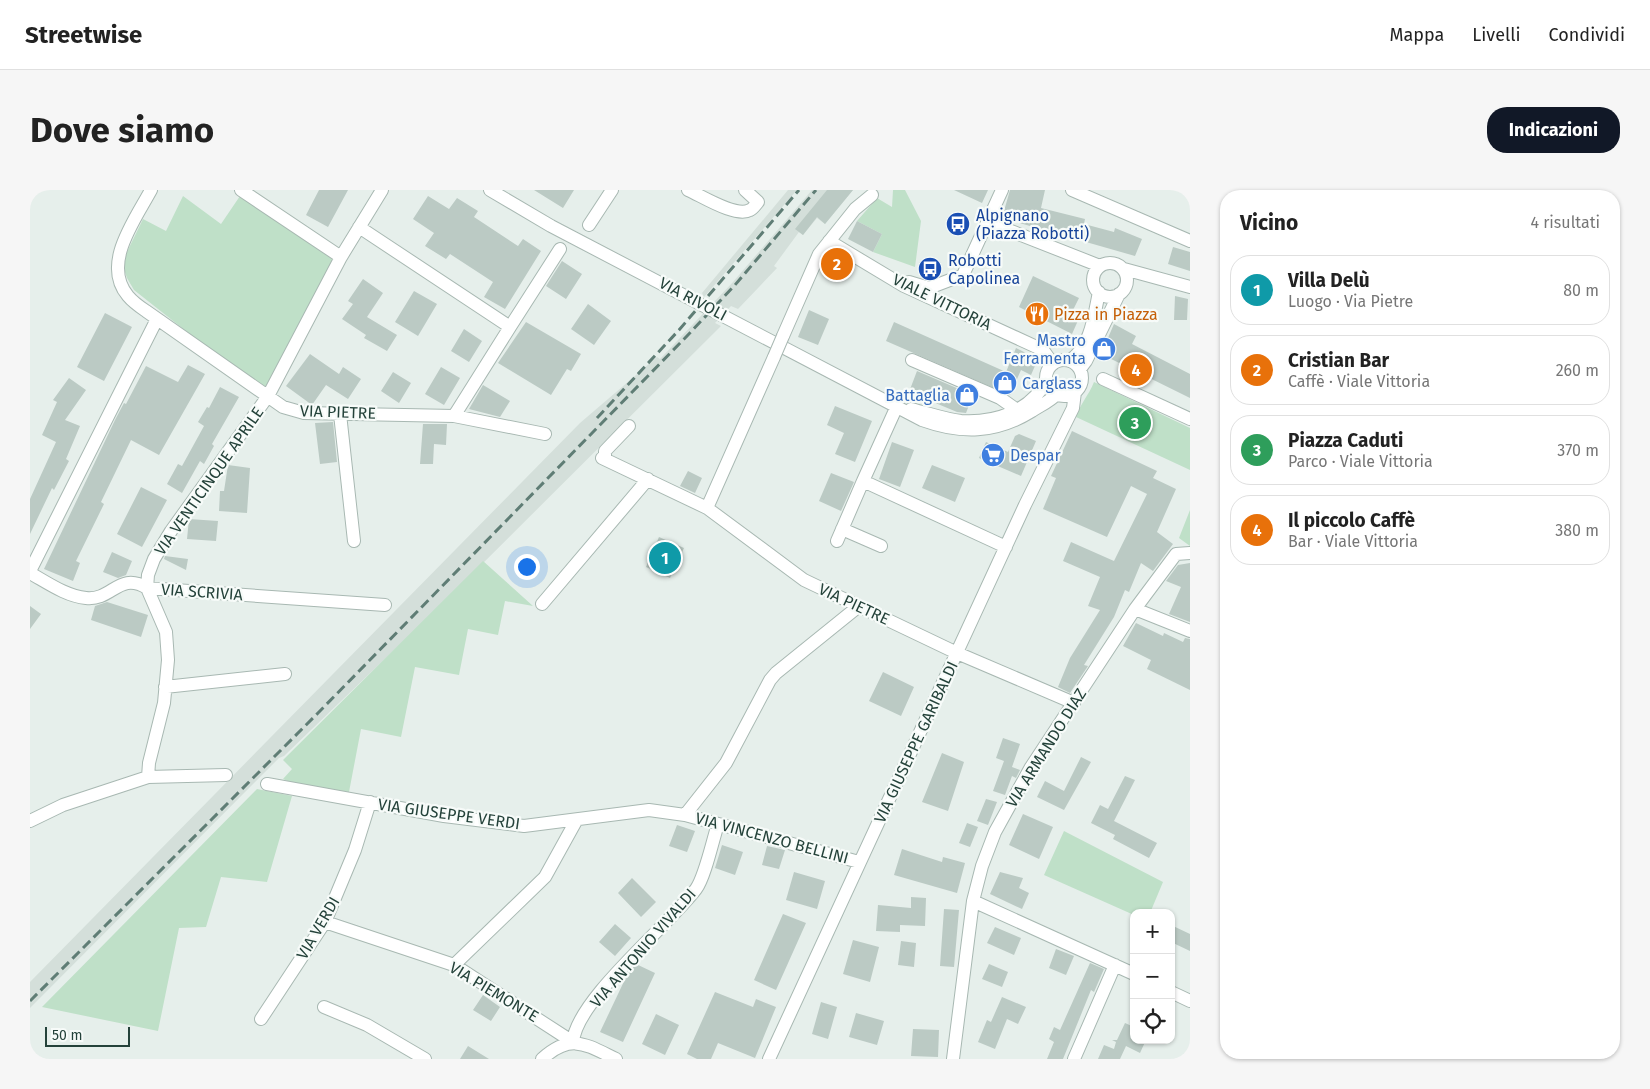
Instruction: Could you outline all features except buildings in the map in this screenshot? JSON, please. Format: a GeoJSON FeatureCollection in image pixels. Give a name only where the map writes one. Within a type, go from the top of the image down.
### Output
{"type":"FeatureCollection","features":[{"type":"Feature","properties":{"kind":"street","name":"VIA PIETRE"},"geometry":{"type":"LineString","coordinates":[[151,190],[120,250],[117,269],[119,280],[129,298],[283,408],[304,413],[454,416],[546,434]]}},
{"type":"Feature","properties":{"kind":"street"},"geometry":{"type":"LineString","coordinates":[[241,190],[341,257]]}},
{"type":"Feature","properties":{"kind":"street","name":"VIA VENTICINQUE APRILE"},"geometry":{"type":"LineString","coordinates":[[147,588],[148,575],[154,559],[171,531],[268,396],[341,257],[382,190]]}},
{"type":"Feature","properties":{"kind":"street","name":"VIA RIVOLI"},"geometry":{"type":"LineString","coordinates":[[490,190],[543,222],[922,420],[941,427],[959,430],[981,430],[999,427],[1016,421],[1066,394]]}},
{"type":"Feature","properties":{"kind":"street"},"geometry":{"type":"LineString","coordinates":[[589,225],[612,190]]}},
{"type":"Feature","properties":{"kind":"street"},"geometry":{"type":"LineString","coordinates":[[688,190],[728,209],[744,212],[751,210],[758,202],[746,190]]}},
{"type":"Feature","properties":{"kind":"street"},"geometry":{"type":"LineString","coordinates":[[889,276],[929,288],[963,274],[1002,190]]}},
{"type":"Feature","properties":{"kind":"street"},"geometry":{"type":"LineString","coordinates":[[1072,190],[1190,241]]}},
{"type":"Feature","properties":{"kind":"street"},"geometry":{"type":"LineString","coordinates":[[707,508],[820,254],[855,209],[872,195]]}},
{"type":"Feature","properties":{"kind":"street"},"geometry":{"type":"LineString","coordinates":[[988,222],[1100,266]]}},
{"type":"Feature","properties":{"kind":"street"},"geometry":{"type":"LineString","coordinates":[[359,227],[510,327]]}},
{"type":"Feature","properties":{"kind":"street","name":"VIALE VITTORIA"},"geometry":{"type":"LineString","coordinates":[[829,242],[912,290],[1043,350],[1053,364]]}},
{"type":"Feature","properties":{"kind":"street"},"geometry":{"type":"LineString","coordinates":[[454,416],[560,249]]}},
{"type":"Feature","properties":{"kind":"street"},"geometry":{"type":"LineString","coordinates":[[1146,277],[1110,297],[1099,292],[1094,283],[1094,277],[1100,266],[1111,262],[1146,277],[1164,278],[1190,287]]}},
{"type":"Feature","properties":{"kind":"street"},"geometry":{"type":"LineString","coordinates":[[1074,365],[1082,380],[1066,394],[1050,389],[1047,380],[1048,370],[1053,364],[1060,361],[1074,365],[1086,361],[1123,290],[1127,275],[1124,269]]}},
{"type":"Feature","properties":{"kind":"street"},"geometry":{"type":"LineString","coordinates":[[943,283],[945,304]]}},
{"type":"Feature","properties":{"kind":"street"},"geometry":{"type":"LineString","coordinates":[[1074,365],[1084,347],[1095,314],[1099,292]]}},
{"type":"Feature","properties":{"kind":"street"},"geometry":{"type":"LineString","coordinates":[[30,572],[157,319]]}},
{"type":"Feature","properties":{"kind":"street"},"geometry":{"type":"LineString","coordinates":[[912,360],[1000,398],[1017,410]]}},
{"type":"Feature","properties":{"kind":"street"},"geometry":{"type":"LineString","coordinates":[[1103,379],[1190,419]]}},
{"type":"Feature","properties":{"kind":"street","name":"VIA RIVOLI"},"geometry":{"type":"LineString","coordinates":[[897,406],[960,421],[995,419],[1017,410],[1032,401],[1047,380]]}},
{"type":"Feature","properties":{"kind":"street","name":"VIA GIUSEPPE GARIBALDI"},"geometry":{"type":"LineString","coordinates":[[769,1059],[859,862],[1064,425],[1066,394]]}},
{"type":"Feature","properties":{"kind":"street"},"geometry":{"type":"LineString","coordinates":[[837,541],[897,406]]}},
{"type":"Feature","properties":{"kind":"street"},"geometry":{"type":"LineString","coordinates":[[340,414],[354,541]]}},
{"type":"Feature","properties":{"kind":"street","name":"VIA PIETRE"},"geometry":{"type":"LineString","coordinates":[[629,426],[605,451],[603,458],[707,508],[804,580],[957,653],[1074,703]]}},
{"type":"Feature","properties":{"kind":"street"},"geometry":{"type":"LineString","coordinates":[[542,604],[648,479]]}},
{"type":"Feature","properties":{"kind":"street"},"geometry":{"type":"LineString","coordinates":[[863,481],[1006,547]]}},
{"type":"Feature","properties":{"kind":"street"},"geometry":{"type":"LineString","coordinates":[[842,529],[881,546]]}},
{"type":"Feature","properties":{"kind":"street","name":"VIA ARMANDO DIAZ"},"geometry":{"type":"LineString","coordinates":[[953,1059],[973,901],[982,866],[995,832],[1012,798],[1135,609],[1176,554],[1186,554]]}},
{"type":"Feature","properties":{"kind":"street","name":"VIA SCRIVIA"},"geometry":{"type":"LineString","coordinates":[[30,572],[65,592],[88,598],[108,593],[125,582],[137,582],[147,588],[385,605]]}},
{"type":"Feature","properties":{"kind":"street"},"geometry":{"type":"LineString","coordinates":[[147,588],[166,632],[168,660],[165,687],[148,777]]}},
{"type":"Feature","properties":{"kind":"street"},"geometry":{"type":"LineString","coordinates":[[685,815],[726,763],[770,680],[859,606]]}},
{"type":"Feature","properties":{"kind":"street"},"geometry":{"type":"LineString","coordinates":[[1135,609],[1190,631]]}},
{"type":"Feature","properties":{"kind":"street"},"geometry":{"type":"LineString","coordinates":[[165,687],[285,674]]}},
{"type":"Feature","properties":{"kind":"street"},"geometry":{"type":"LineString","coordinates":[[30,821],[63,805],[148,777],[226,775]]}},
{"type":"Feature","properties":{"kind":"street","name":"VIA GIUSEPPE VERDI"},"geometry":{"type":"LineString","coordinates":[[267,784],[444,816],[524,826],[576,821],[649,810],[685,815]]}},
{"type":"Feature","properties":{"kind":"street","name":"VIA VERDI"},"geometry":{"type":"LineString","coordinates":[[261,1019],[325,922],[355,850],[370,802]]}},
{"type":"Feature","properties":{"kind":"street","name":"VIA VINCENZO BELLINI"},"geometry":{"type":"LineString","coordinates":[[685,815],[859,862]]}},
{"type":"Feature","properties":{"kind":"street"},"geometry":{"type":"LineString","coordinates":[[454,965],[545,877],[576,821]]}},
{"type":"Feature","properties":{"kind":"street","name":"VIA ANTONIO VIVALDI"},"geometry":{"type":"LineString","coordinates":[[573,1042],[574,1032],[578,1024],[606,985],[697,887],[718,824]]}},
{"type":"Feature","properties":{"kind":"street"},"geometry":{"type":"LineString","coordinates":[[973,901],[1130,972]]}},
{"type":"Feature","properties":{"kind":"street","name":"VIA PIEMONTE"},"geometry":{"type":"LineString","coordinates":[[325,922],[454,965],[573,1042],[584,1044],[616,1059]]}},
{"type":"Feature","properties":{"kind":"street"},"geometry":{"type":"LineString","coordinates":[[1074,1059],[1115,965]]}},
{"type":"Feature","properties":{"kind":"street"},"geometry":{"type":"LineString","coordinates":[[1175,994],[1190,1000]]}},
{"type":"Feature","properties":{"kind":"street"},"geometry":{"type":"LineString","coordinates":[[324,1007],[367,1024],[425,1059]]}},
{"type":"Feature","properties":{"kind":"street"},"geometry":{"type":"LineString","coordinates":[[542,1059],[561,1045],[573,1042]]}},
{"type":"Feature","properties":{"kind":"shaded area"},"geometry":{"type":"Polygon","coordinates":[[[788,190],[797,190],[704,297],[702,293],[788,190]]]}},
{"type":"Feature","properties":{"kind":"shaded area"},"geometry":{"type":"Polygon","coordinates":[[[812,190],[853,190],[825,224],[817,218],[803,235],[799,232],[774,266],[777,268],[738,309],[731,306],[715,323],[721,326],[448,598],[284,756],[279,758],[30,1008],[30,982],[580,423],[657,357],[660,359],[733,282],[812,190]]]}},
{"type":"Feature","properties":{"kind":"green space"},"geometry":{"type":"Polygon","coordinates":[[[893,190],[905,190],[921,221],[915,267],[873,252],[882,234],[857,221],[877,198],[892,207],[893,190]]]}},
{"type":"Feature","properties":{"kind":"green space"},"geometry":{"type":"Polygon","coordinates":[[[183,196],[221,224],[240,196],[338,263],[268,396],[134,290],[127,278],[124,269],[126,254],[143,219],[166,231],[183,196]]]}},
{"type":"Feature","properties":{"kind":"green space"},"geometry":{"type":"Polygon","coordinates":[[[1094,382],[1190,428],[1190,470],[1076,417],[1094,382]]]}},
{"type":"Feature","properties":{"kind":"green space"},"geometry":{"type":"Polygon","coordinates":[[[1190,510],[1190,546],[1179,538],[1190,510]]]}},
{"type":"Feature","properties":{"kind":"green space"},"geometry":{"type":"Polygon","coordinates":[[[483,561],[533,606],[505,601],[498,635],[468,629],[459,675],[415,667],[401,737],[361,729],[349,792],[292,783],[283,779],[292,769],[283,760],[483,561]]]}},
{"type":"Feature","properties":{"kind":"green space"},"geometry":{"type":"Polygon","coordinates":[[[257,789],[292,796],[267,882],[221,877],[206,927],[179,928],[158,1031],[42,1007],[257,789]]]}},
{"type":"Feature","properties":{"kind":"green space"},"geometry":{"type":"Polygon","coordinates":[[[1064,831],[1163,882],[1152,909],[1130,909],[1130,913],[1044,875],[1064,831]]]}},
{"type":"Feature","properties":{"kind":"railway"},"geometry":{"type":"LineString","coordinates":[[597,418],[679,330],[799,190]]}},
{"type":"Feature","properties":{"kind":"railway"},"geometry":{"type":"LineString","coordinates":[[30,1001],[318,713],[687,336],[735,285],[816,190]]}},
{"type":"Feature","properties":{"kind":"place","name":"Alpignano (Piazza Robotti)"},"geometry":{"type":"Point","coordinates":[958,224]}},
{"type":"Feature","properties":{"kind":"place","name":"Cristian Bar"},"geometry":{"type":"Point","coordinates":[837,264]}},
{"type":"Feature","properties":{"kind":"place","name":"Robotti Capolinea"},"geometry":{"type":"Point","coordinates":[930,269]}},
{"type":"Feature","properties":{"kind":"place","name":"Pizza in Piazza"},"geometry":{"type":"Point","coordinates":[1037,314]}},
{"type":"Feature","properties":{"kind":"place","name":"Mastro Ferramenta"},"geometry":{"type":"Point","coordinates":[1104,349]}},
{"type":"Feature","properties":{"kind":"place","name":"Il piccolo Caffè"},"geometry":{"type":"Point","coordinates":[1136,370]}},
{"type":"Feature","properties":{"kind":"place","name":"Carglass"},"geometry":{"type":"Point","coordinates":[1005,383]}},
{"type":"Feature","properties":{"kind":"place","name":"Battaglia"},"geometry":{"type":"Point","coordinates":[967,395]}},
{"type":"Feature","properties":{"kind":"place","name":"Piazza Caduti"},"geometry":{"type":"Point","coordinates":[1135,423]}},
{"type":"Feature","properties":{"kind":"place","name":"Despar"},"geometry":{"type":"Point","coordinates":[993,455]}},
{"type":"Feature","properties":{"kind":"place","name":"Villa Delù"},"geometry":{"type":"Point","coordinates":[665,558]}}]}
